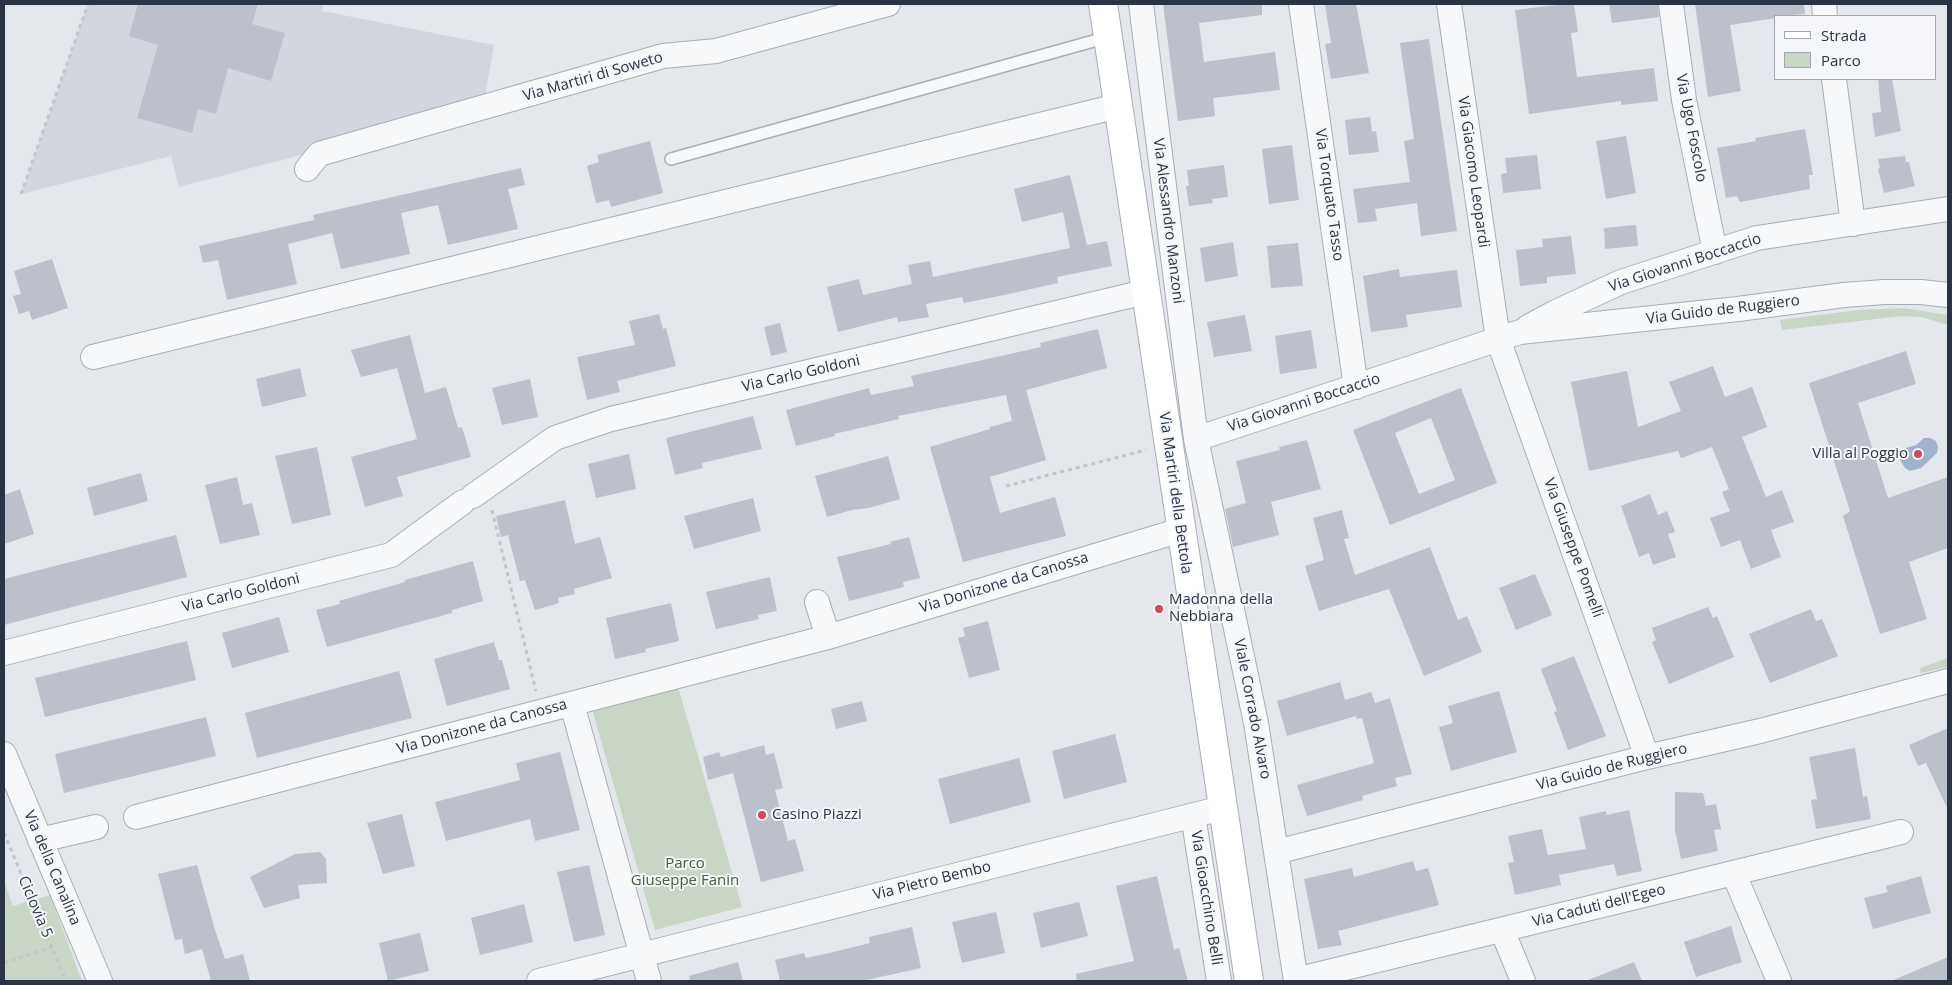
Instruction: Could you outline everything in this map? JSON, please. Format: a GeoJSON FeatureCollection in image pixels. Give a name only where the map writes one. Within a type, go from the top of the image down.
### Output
{"type":"FeatureCollection","features":[{"type":"Feature","properties":{"kind":"main road","name":"Via Martiri della Bettola"},"geometry":{"type":"LineString","coordinates":[[1103,4],[1249,981]]}},
{"type":"Feature","properties":{"kind":"street","name":"Via Martiri di Soweto"},"geometry":{"type":"LineString","coordinates":[[307,169],[319,154],[662,56],[716,51],[888,4]]}},
{"type":"Feature","properties":{"kind":"street","name":"Via Alessandro Manzoni"},"geometry":{"type":"LineString","coordinates":[[1141,4],[1196,438]]}},
{"type":"Feature","properties":{"kind":"street","name":"Via Torquato Tasso"},"geometry":{"type":"LineString","coordinates":[[1301,4],[1356,386]]}},
{"type":"Feature","properties":{"kind":"street","name":"Via Giacomo Leopardi"},"geometry":{"type":"LineString","coordinates":[[1449,4],[1498,339]]}},
{"type":"Feature","properties":{"kind":"street","name":"Via Ugo Foscolo"},"geometry":{"type":"LineString","coordinates":[[1671,4],[1684,100],[1715,252]]}},
{"type":"Feature","properties":{"kind":"street"},"geometry":{"type":"LineString","coordinates":[[1834,80],[1853,224]]}},
{"type":"Feature","properties":{"kind":"street"},"geometry":{"type":"LineString","coordinates":[[93,357],[1118,106]]}},
{"type":"Feature","properties":{"kind":"street","name":"Via Giovanni Boccaccio"},"geometry":{"type":"LineString","coordinates":[[1520,332],[1554,313],[1621,282],[1756,238],[1948,209]]}},
{"type":"Feature","properties":{"kind":"street","name":"Via Carlo Goldoni"},"geometry":{"type":"LineString","coordinates":[[4,653],[391,555],[556,438],[611,419],[1146,292]]}},
{"type":"Feature","properties":{"kind":"street","name":"Via Guido de Ruggiero"},"geometry":{"type":"LineString","coordinates":[[1498,339],[1520,332],[1738,309],[1844,295],[1893,292],[1921,292],[1948,295]]}},
{"type":"Feature","properties":{"kind":"street","name":"Via Giovanni Boccaccio"},"geometry":{"type":"LineString","coordinates":[[1196,438],[1498,339]]}},
{"type":"Feature","properties":{"kind":"street","name":"Via Giuseppe Pomelli"},"geometry":{"type":"LineString","coordinates":[[1498,339],[1647,757]]}},
{"type":"Feature","properties":{"kind":"street","name":"Viale Corrado Alvaro"},"geometry":{"type":"LineString","coordinates":[[1196,438],[1256,723],[1296,981]]}},
{"type":"Feature","properties":{"kind":"street","name":"Via Donizone da Canossa"},"geometry":{"type":"LineString","coordinates":[[136,817],[828,637],[1181,530]]}},
{"type":"Feature","properties":{"kind":"street"},"geometry":{"type":"LineString","coordinates":[[816,602],[828,637]]}},
{"type":"Feature","properties":{"kind":"street","name":"Via Guido de Ruggiero"},"geometry":{"type":"LineString","coordinates":[[1276,852],[1647,757],[1760,731],[1948,681]]}},
{"type":"Feature","properties":{"kind":"street"},"geometry":{"type":"LineString","coordinates":[[572,704],[649,981]]}},
{"type":"Feature","properties":{"kind":"street","name":"Via della Canalina"},"geometry":{"type":"LineString","coordinates":[[4,754],[100,981]]}},
{"type":"Feature","properties":{"kind":"street","name":"Via Pietro Bembo"},"geometry":{"type":"LineString","coordinates":[[539,981],[1222,808]]}},
{"type":"Feature","properties":{"kind":"street","name":"Via Gioacchino Belli"},"geometry":{"type":"LineString","coordinates":[[1193,815],[1219,981]]}},
{"type":"Feature","properties":{"kind":"street"},"geometry":{"type":"LineString","coordinates":[[40,840],[96,827]]}},
{"type":"Feature","properties":{"kind":"street","name":"Via Caduti dell'Egeo"},"geometry":{"type":"LineString","coordinates":[[1296,981],[1901,832]]}},
{"type":"Feature","properties":{"kind":"street"},"geometry":{"type":"LineString","coordinates":[[1734,874],[1779,981]]}},
{"type":"Feature","properties":{"kind":"street"},"geometry":{"type":"LineString","coordinates":[[1502,930],[1523,981]]}},
{"type":"Feature","properties":{"kind":"lane"},"geometry":{"type":"LineString","coordinates":[[671,158],[1108,37]]}},
{"type":"Feature","properties":{"kind":"path"},"geometry":{"type":"LineString","coordinates":[[21,194],[88,4]]}},
{"type":"Feature","properties":{"kind":"path"},"geometry":{"type":"LineString","coordinates":[[1006,486],[1169,444]]}},
{"type":"Feature","properties":{"kind":"path"},"geometry":{"type":"LineString","coordinates":[[474,495],[540,712]]}},
{"type":"Feature","properties":{"kind":"path","name":"Ciclovia 5"},"geometry":{"type":"LineString","coordinates":[[4,833],[66,981]]}},
{"type":"Feature","properties":{"kind":"path"},"geometry":{"type":"LineString","coordinates":[[4,963],[52,947]]}},
{"type":"Feature","properties":{"kind":"shaded area"},"geometry":{"type":"Polygon","coordinates":[[[88,4],[323,4],[322,11],[494,45],[483,107],[179,187],[171,156],[21,194],[88,4]]]}},
{"type":"Feature","properties":{"kind":"green space"},"geometry":{"type":"Polygon","coordinates":[[[1904,308],[1948,315],[1948,325],[1921,317],[1902,316],[1782,330],[1780,320],[1858,310],[1904,308]]]}},
{"type":"Feature","properties":{"kind":"green space"},"geometry":{"type":"Polygon","coordinates":[[[1948,658],[1948,667],[1921,673],[1920,668],[1948,658]]]}},
{"type":"Feature","properties":{"kind":"green space","name":"Parco Giuseppe Fanin"},"geometry":{"type":"Polygon","coordinates":[[[678,687],[742,907],[655,930],[592,709],[678,687]]]}},
{"type":"Feature","properties":{"kind":"green space"},"geometry":{"type":"Polygon","coordinates":[[[4,881],[13,906],[50,895],[82,981],[4,981],[4,881]]]}},
{"type":"Feature","properties":{"kind":"water","name":"Villa al Poggio"},"geometry":{"type":"Polygon","coordinates":[[[1924,438],[1936,441],[1937,453],[1921,468],[1910,471],[1905,468],[1900,460],[1903,449],[1916,445],[1924,438]]]}},
{"type":"Feature","properties":{"kind":"building"},"geometry":{"type":"Polygon","coordinates":[[[138,4],[258,4],[252,24],[285,33],[271,81],[228,68],[216,114],[198,109],[192,133],[137,118],[158,45],[129,36],[138,4]]]}},
{"type":"Feature","properties":{"kind":"building"},"geometry":{"type":"Polygon","coordinates":[[[1163,4],[1262,4],[1262,15],[1199,23],[1204,62],[1275,52],[1280,90],[1213,98],[1215,116],[1178,121],[1163,4]]]}},
{"type":"Feature","properties":{"kind":"building"},"geometry":{"type":"Polygon","coordinates":[[[1325,4],[1356,4],[1369,73],[1331,79],[1325,44],[1331,43],[1325,4]]]}},
{"type":"Feature","properties":{"kind":"building"},"geometry":{"type":"Polygon","coordinates":[[[1574,4],[1578,32],[1571,33],[1577,77],[1654,68],[1658,101],[1621,105],[1621,101],[1529,114],[1515,10],[1574,4]]]}},
{"type":"Feature","properties":{"kind":"building"},"geometry":{"type":"Polygon","coordinates":[[[1609,4],[1658,4],[1659,17],[1612,23],[1609,4]]]}},
{"type":"Feature","properties":{"kind":"building"},"geometry":{"type":"Polygon","coordinates":[[[1695,4],[1804,4],[1805,14],[1774,15],[1774,18],[1730,25],[1741,91],[1708,97],[1695,4]]]}},
{"type":"Feature","properties":{"kind":"building"},"geometry":{"type":"Polygon","coordinates":[[[1429,39],[1457,231],[1421,236],[1417,203],[1375,209],[1377,221],[1358,223],[1353,189],[1410,182],[1404,141],[1414,139],[1400,43],[1429,39]]]}},
{"type":"Feature","properties":{"kind":"building"},"geometry":{"type":"Polygon","coordinates":[[[1878,80],[1892,80],[1901,131],[1875,137],[1872,113],[1881,112],[1878,80]]]}},
{"type":"Feature","properties":{"kind":"building"},"geometry":{"type":"Polygon","coordinates":[[[1370,117],[1372,132],[1376,131],[1379,152],[1349,155],[1345,120],[1370,117]]]}},
{"type":"Feature","properties":{"kind":"building"},"geometry":{"type":"Polygon","coordinates":[[[1805,129],[1813,175],[1809,175],[1810,189],[1740,202],[1737,196],[1726,198],[1717,148],[1756,141],[1755,138],[1805,129]]]}},
{"type":"Feature","properties":{"kind":"building"},"geometry":{"type":"Polygon","coordinates":[[[1626,136],[1636,193],[1606,199],[1596,141],[1626,136]]]}},
{"type":"Feature","properties":{"kind":"building"},"geometry":{"type":"Polygon","coordinates":[[[650,141],[663,193],[611,207],[609,200],[596,203],[587,166],[599,162],[597,155],[650,141]]]}},
{"type":"Feature","properties":{"kind":"building"},"geometry":{"type":"Polygon","coordinates":[[[1292,145],[1299,200],[1269,204],[1262,149],[1292,145]]]}},
{"type":"Feature","properties":{"kind":"building"},"geometry":{"type":"Polygon","coordinates":[[[1537,155],[1541,189],[1503,193],[1501,174],[1507,173],[1505,158],[1537,155]]]}},
{"type":"Feature","properties":{"kind":"building"},"geometry":{"type":"Polygon","coordinates":[[[1905,156],[1906,162],[1909,162],[1915,186],[1884,193],[1878,169],[1880,168],[1878,159],[1905,156]]]}},
{"type":"Feature","properties":{"kind":"building"},"geometry":{"type":"Polygon","coordinates":[[[1224,165],[1228,197],[1212,199],[1213,203],[1189,206],[1186,186],[1189,186],[1187,170],[1224,165]]]}},
{"type":"Feature","properties":{"kind":"building"},"geometry":{"type":"Polygon","coordinates":[[[521,168],[525,185],[508,189],[518,229],[448,245],[438,205],[401,213],[410,254],[341,269],[332,233],[288,244],[297,284],[227,300],[218,260],[203,263],[199,246],[314,220],[313,215],[521,168]]]}},
{"type":"Feature","properties":{"kind":"building"},"geometry":{"type":"Polygon","coordinates":[[[1070,175],[1087,245],[1107,241],[1112,266],[1057,277],[1058,283],[1004,295],[964,303],[962,297],[926,304],[929,317],[898,322],[897,317],[838,332],[827,287],[859,279],[863,295],[912,284],[908,265],[930,261],[933,277],[1070,248],[1063,212],[1022,222],[1014,189],[1070,175]]]}},
{"type":"Feature","properties":{"kind":"building"},"geometry":{"type":"Polygon","coordinates":[[[1636,225],[1638,246],[1605,249],[1604,228],[1636,225]]]}},
{"type":"Feature","properties":{"kind":"building"},"geometry":{"type":"Polygon","coordinates":[[[1571,236],[1576,274],[1547,277],[1547,283],[1520,286],[1516,250],[1543,247],[1542,239],[1571,236]]]}},
{"type":"Feature","properties":{"kind":"building"},"geometry":{"type":"Polygon","coordinates":[[[1233,242],[1238,276],[1205,282],[1200,248],[1233,242]]]}},
{"type":"Feature","properties":{"kind":"building"},"geometry":{"type":"Polygon","coordinates":[[[1298,243],[1303,286],[1271,288],[1267,246],[1298,243]]]}},
{"type":"Feature","properties":{"kind":"building"},"geometry":{"type":"Polygon","coordinates":[[[52,259],[68,308],[32,320],[29,311],[19,314],[13,296],[21,294],[14,271],[52,259]]]}},
{"type":"Feature","properties":{"kind":"building"},"geometry":{"type":"Polygon","coordinates":[[[1399,269],[1400,277],[1457,270],[1462,307],[1406,315],[1408,327],[1371,332],[1363,276],[1399,269]]]}},
{"type":"Feature","properties":{"kind":"building"},"geometry":{"type":"Polygon","coordinates":[[[659,314],[663,329],[666,328],[676,366],[617,381],[620,392],[587,400],[577,357],[635,345],[629,321],[659,314]]]}},
{"type":"Feature","properties":{"kind":"building"},"geometry":{"type":"Polygon","coordinates":[[[1245,315],[1252,351],[1214,357],[1207,322],[1245,315]]]}},
{"type":"Feature","properties":{"kind":"building"},"geometry":{"type":"Polygon","coordinates":[[[780,323],[787,352],[771,356],[764,327],[780,323]]]}},
{"type":"Feature","properties":{"kind":"building"},"geometry":{"type":"Polygon","coordinates":[[[1098,329],[1107,368],[1026,390],[1046,460],[990,477],[1000,513],[1055,497],[1066,536],[963,562],[930,447],[1012,421],[1006,395],[898,416],[899,419],[834,434],[835,436],[796,446],[786,410],[869,388],[871,395],[914,386],[911,376],[1041,347],[1040,343],[1098,329]]]}},
{"type":"Feature","properties":{"kind":"building"},"geometry":{"type":"Polygon","coordinates":[[[1311,330],[1317,368],[1280,374],[1275,336],[1311,330]]]}},
{"type":"Feature","properties":{"kind":"building"},"geometry":{"type":"Polygon","coordinates":[[[410,335],[425,393],[446,387],[458,428],[462,427],[471,457],[397,477],[403,496],[365,507],[351,457],[417,439],[397,368],[361,377],[351,350],[410,335]]]}},
{"type":"Feature","properties":{"kind":"building","name":"Villa al Poggio"},"geometry":{"type":"Polygon","coordinates":[[[1906,351],[1916,384],[1858,403],[1888,498],[1948,477],[1948,548],[1909,562],[1927,619],[1880,634],[1843,516],[1850,511],[1809,383],[1906,351]]]}},
{"type":"Feature","properties":{"kind":"building"},"geometry":{"type":"Polygon","coordinates":[[[1713,366],[1725,397],[1752,387],[1767,427],[1742,437],[1766,497],[1782,490],[1794,522],[1771,530],[1781,557],[1751,569],[1740,540],[1721,547],[1710,518],[1730,511],[1722,492],[1729,489],[1712,447],[1681,458],[1678,451],[1589,471],[1571,382],[1627,371],[1638,427],[1681,411],[1669,382],[1713,366]]]}},
{"type":"Feature","properties":{"kind":"building"},"geometry":{"type":"Polygon","coordinates":[[[300,368],[306,396],[262,407],[256,379],[300,368]]]}},
{"type":"Feature","properties":{"kind":"building"},"geometry":{"type":"Polygon","coordinates":[[[530,379],[538,417],[502,425],[492,388],[530,379]]]}},
{"type":"Feature","properties":{"kind":"building"},"geometry":{"type":"Polygon","coordinates":[[[1461,388],[1497,483],[1390,525],[1353,430],[1461,388]],[[1431,418],[1395,433],[1419,494],[1455,480],[1431,418]]]}},
{"type":"Feature","properties":{"kind":"building"},"geometry":{"type":"Polygon","coordinates":[[[753,416],[762,449],[702,463],[703,468],[675,475],[666,438],[753,416]]]}},
{"type":"Feature","properties":{"kind":"building"},"geometry":{"type":"Polygon","coordinates":[[[1307,440],[1321,489],[1271,502],[1279,535],[1233,547],[1225,509],[1246,503],[1236,461],[1280,450],[1279,447],[1307,440]]]}},
{"type":"Feature","properties":{"kind":"building"},"geometry":{"type":"Polygon","coordinates":[[[317,447],[331,515],[292,524],[275,456],[317,447]]]}},
{"type":"Feature","properties":{"kind":"building"},"geometry":{"type":"Polygon","coordinates":[[[629,454],[636,489],[596,498],[588,464],[629,454]]]}},
{"type":"Feature","properties":{"kind":"building"},"geometry":{"type":"Polygon","coordinates":[[[888,456],[900,499],[827,517],[815,476],[888,456]]]}},
{"type":"Feature","properties":{"kind":"building"},"geometry":{"type":"Polygon","coordinates":[[[141,473],[148,501],[94,516],[87,488],[141,473]]]}},
{"type":"Feature","properties":{"kind":"building"},"geometry":{"type":"Polygon","coordinates":[[[237,477],[243,505],[252,503],[260,535],[220,544],[205,485],[237,477]]]}},
{"type":"Feature","properties":{"kind":"building"},"geometry":{"type":"Polygon","coordinates":[[[20,489],[34,534],[4,544],[4,495],[20,489]]]}},
{"type":"Feature","properties":{"kind":"building"},"geometry":{"type":"Polygon","coordinates":[[[1650,494],[1658,515],[1667,511],[1675,532],[1668,534],[1676,557],[1653,565],[1649,553],[1639,557],[1621,506],[1650,494]]]}},
{"type":"Feature","properties":{"kind":"building"},"geometry":{"type":"Polygon","coordinates":[[[753,498],[761,531],[694,549],[684,516],[753,498]]]}},
{"type":"Feature","properties":{"kind":"building"},"geometry":{"type":"Polygon","coordinates":[[[565,500],[575,544],[600,537],[612,578],[574,589],[575,594],[558,598],[559,603],[535,610],[525,580],[520,581],[508,535],[501,537],[496,516],[565,500]]]}},
{"type":"Feature","properties":{"kind":"building"},"geometry":{"type":"Polygon","coordinates":[[[1342,510],[1349,538],[1344,539],[1355,575],[1430,547],[1458,620],[1467,616],[1482,652],[1424,676],[1389,589],[1319,611],[1305,566],[1324,560],[1313,518],[1342,510]]]}},
{"type":"Feature","properties":{"kind":"building"},"geometry":{"type":"Polygon","coordinates":[[[176,535],[187,577],[4,625],[4,579],[176,535]]]}},
{"type":"Feature","properties":{"kind":"building"},"geometry":{"type":"Polygon","coordinates":[[[909,537],[920,578],[903,582],[904,587],[849,601],[837,557],[891,544],[890,542],[909,537]]]}},
{"type":"Feature","properties":{"kind":"building"},"geometry":{"type":"Polygon","coordinates":[[[473,561],[483,601],[452,610],[452,613],[327,647],[316,610],[340,604],[339,601],[405,582],[405,580],[473,561]]]}},
{"type":"Feature","properties":{"kind":"building"},"geometry":{"type":"Polygon","coordinates":[[[1535,574],[1552,615],[1516,630],[1499,588],[1535,574]]]}},
{"type":"Feature","properties":{"kind":"building"},"geometry":{"type":"Polygon","coordinates":[[[770,577],[777,611],[758,615],[759,619],[716,629],[706,592],[770,577]]]}},
{"type":"Feature","properties":{"kind":"building"},"geometry":{"type":"Polygon","coordinates":[[[671,603],[679,641],[645,649],[646,652],[615,659],[606,618],[671,603]]]}},
{"type":"Feature","properties":{"kind":"building"},"geometry":{"type":"Polygon","coordinates":[[[1708,607],[1713,618],[1717,616],[1734,657],[1669,684],[1652,642],[1656,640],[1652,628],[1708,607]]]}},
{"type":"Feature","properties":{"kind":"building"},"geometry":{"type":"Polygon","coordinates":[[[1811,609],[1816,621],[1822,619],[1838,656],[1770,683],[1749,634],[1811,609]]]}},
{"type":"Feature","properties":{"kind":"building"},"geometry":{"type":"Polygon","coordinates":[[[279,617],[289,652],[232,668],[222,633],[279,617]]]}},
{"type":"Feature","properties":{"kind":"building"},"geometry":{"type":"Polygon","coordinates":[[[988,621],[1000,670],[969,678],[958,638],[965,636],[963,628],[988,621]]]}},
{"type":"Feature","properties":{"kind":"building"},"geometry":{"type":"Polygon","coordinates":[[[187,641],[196,680],[45,717],[35,678],[187,641]]]}},
{"type":"Feature","properties":{"kind":"building"},"geometry":{"type":"Polygon","coordinates":[[[494,642],[499,660],[502,660],[510,689],[447,706],[434,659],[494,642]]]}},
{"type":"Feature","properties":{"kind":"building"},"geometry":{"type":"Polygon","coordinates":[[[1574,656],[1606,736],[1568,750],[1554,712],[1557,711],[1541,669],[1574,656]]]}},
{"type":"Feature","properties":{"kind":"building"},"geometry":{"type":"Polygon","coordinates":[[[399,671],[412,718],[257,758],[245,713],[399,671]]]}},
{"type":"Feature","properties":{"kind":"building"},"geometry":{"type":"Polygon","coordinates":[[[1340,682],[1345,700],[1371,692],[1375,703],[1390,698],[1412,774],[1395,778],[1397,786],[1362,796],[1363,800],[1307,816],[1297,785],[1374,763],[1362,718],[1357,719],[1356,716],[1287,736],[1277,701],[1340,682]]]}},
{"type":"Feature","properties":{"kind":"building"},"geometry":{"type":"Polygon","coordinates":[[[1499,691],[1517,752],[1451,771],[1439,727],[1453,723],[1448,706],[1499,691]]]}},
{"type":"Feature","properties":{"kind":"building"},"geometry":{"type":"Polygon","coordinates":[[[862,701],[867,721],[836,729],[831,709],[862,701]]]}},
{"type":"Feature","properties":{"kind":"building"},"geometry":{"type":"Polygon","coordinates":[[[206,717],[216,756],[64,793],[55,754],[206,717]]]}},
{"type":"Feature","properties":{"kind":"building"},"geometry":{"type":"Polygon","coordinates":[[[1948,728],[1948,810],[1926,763],[1918,766],[1909,745],[1948,728]]]}},
{"type":"Feature","properties":{"kind":"building"},"geometry":{"type":"Polygon","coordinates":[[[1115,734],[1127,782],[1064,799],[1052,751],[1115,734]]]}},
{"type":"Feature","properties":{"kind":"building","name":"Casino Piazzi"},"geometry":{"type":"Polygon","coordinates":[[[764,745],[766,755],[774,753],[783,788],[775,790],[788,841],[795,839],[804,871],[761,882],[733,773],[708,780],[703,757],[719,752],[721,757],[764,745]]]}},
{"type":"Feature","properties":{"kind":"building"},"geometry":{"type":"Polygon","coordinates":[[[1855,748],[1863,797],[1867,796],[1871,819],[1816,829],[1811,800],[1817,799],[1809,757],[1855,748]]]}},
{"type":"Feature","properties":{"kind":"building"},"geometry":{"type":"Polygon","coordinates":[[[560,752],[580,830],[535,841],[530,819],[446,841],[435,802],[520,780],[516,763],[560,752]]]}},
{"type":"Feature","properties":{"kind":"building"},"geometry":{"type":"Polygon","coordinates":[[[1019,758],[1031,802],[950,824],[938,779],[1019,758]]]}},
{"type":"Feature","properties":{"kind":"building"},"geometry":{"type":"Polygon","coordinates":[[[1675,792],[1703,793],[1706,806],[1716,804],[1721,829],[1714,830],[1718,851],[1681,859],[1675,830],[1675,792]]]}},
{"type":"Feature","properties":{"kind":"building"},"geometry":{"type":"Polygon","coordinates":[[[1629,810],[1642,871],[1617,876],[1614,864],[1559,875],[1561,885],[1515,895],[1508,863],[1514,862],[1508,836],[1542,829],[1548,855],[1586,849],[1579,817],[1606,811],[1607,815],[1629,810]]]}},
{"type":"Feature","properties":{"kind":"building"},"geometry":{"type":"Polygon","coordinates":[[[402,814],[415,866],[383,874],[367,823],[402,814]]]}},
{"type":"Feature","properties":{"kind":"building"},"geometry":{"type":"Polygon","coordinates":[[[320,852],[326,859],[327,883],[298,885],[300,898],[264,908],[250,877],[295,854],[320,852]]]}},
{"type":"Feature","properties":{"kind":"building"},"geometry":{"type":"Polygon","coordinates":[[[1413,861],[1416,871],[1428,868],[1439,905],[1338,931],[1342,945],[1318,949],[1304,879],[1352,868],[1354,877],[1413,861]]]}},
{"type":"Feature","properties":{"kind":"building"},"geometry":{"type":"Polygon","coordinates":[[[197,865],[225,959],[243,954],[250,981],[211,981],[202,949],[185,954],[182,939],[175,940],[158,874],[197,865]]]}},
{"type":"Feature","properties":{"kind":"building"},"geometry":{"type":"Polygon","coordinates":[[[589,865],[605,935],[574,942],[557,872],[589,865]]]}},
{"type":"Feature","properties":{"kind":"building"},"geometry":{"type":"Polygon","coordinates":[[[1157,876],[1174,950],[1179,948],[1188,981],[1077,981],[1076,974],[1134,961],[1116,886],[1157,876]]]}},
{"type":"Feature","properties":{"kind":"building"},"geometry":{"type":"Polygon","coordinates":[[[1921,876],[1931,913],[1873,929],[1864,898],[1888,892],[1886,886],[1921,876]]]}},
{"type":"Feature","properties":{"kind":"building"},"geometry":{"type":"Polygon","coordinates":[[[1079,902],[1088,936],[1041,948],[1033,913],[1079,902]]]}},
{"type":"Feature","properties":{"kind":"building"},"geometry":{"type":"Polygon","coordinates":[[[524,904],[533,942],[480,955],[471,918],[524,904]]]}},
{"type":"Feature","properties":{"kind":"building"},"geometry":{"type":"Polygon","coordinates":[[[996,912],[1005,953],[962,963],[952,922],[996,912]]]}},
{"type":"Feature","properties":{"kind":"building"},"geometry":{"type":"Polygon","coordinates":[[[1731,926],[1742,962],[1696,977],[1684,942],[1731,926]]]}},
{"type":"Feature","properties":{"kind":"building"},"geometry":{"type":"Polygon","coordinates":[[[912,927],[921,968],[862,981],[780,981],[775,960],[804,953],[806,958],[825,954],[870,943],[869,937],[912,927]]]}},
{"type":"Feature","properties":{"kind":"building"},"geometry":{"type":"Polygon","coordinates":[[[420,933],[429,971],[388,981],[379,943],[420,933]]]}},
{"type":"Feature","properties":{"kind":"building"},"geometry":{"type":"Polygon","coordinates":[[[1948,957],[1948,981],[1891,981],[1948,957]]]}},
{"type":"Feature","properties":{"kind":"building"},"geometry":{"type":"Polygon","coordinates":[[[738,962],[743,981],[690,981],[689,976],[738,962]]]}},
{"type":"Feature","properties":{"kind":"building"},"geometry":{"type":"Polygon","coordinates":[[[1634,962],[1642,981],[1588,981],[1588,980],[1634,962]]]}},
{"type":"Feature","properties":{"kind":"place","name":"Villa al Poggio"},"geometry":{"type":"Point","coordinates":[1918,454]}},
{"type":"Feature","properties":{"kind":"place","name":"Madonna della Nebbiara"},"geometry":{"type":"Point","coordinates":[1159,609]}},
{"type":"Feature","properties":{"kind":"place","name":"Casino Piazzi"},"geometry":{"type":"Point","coordinates":[762,815]}}]}
